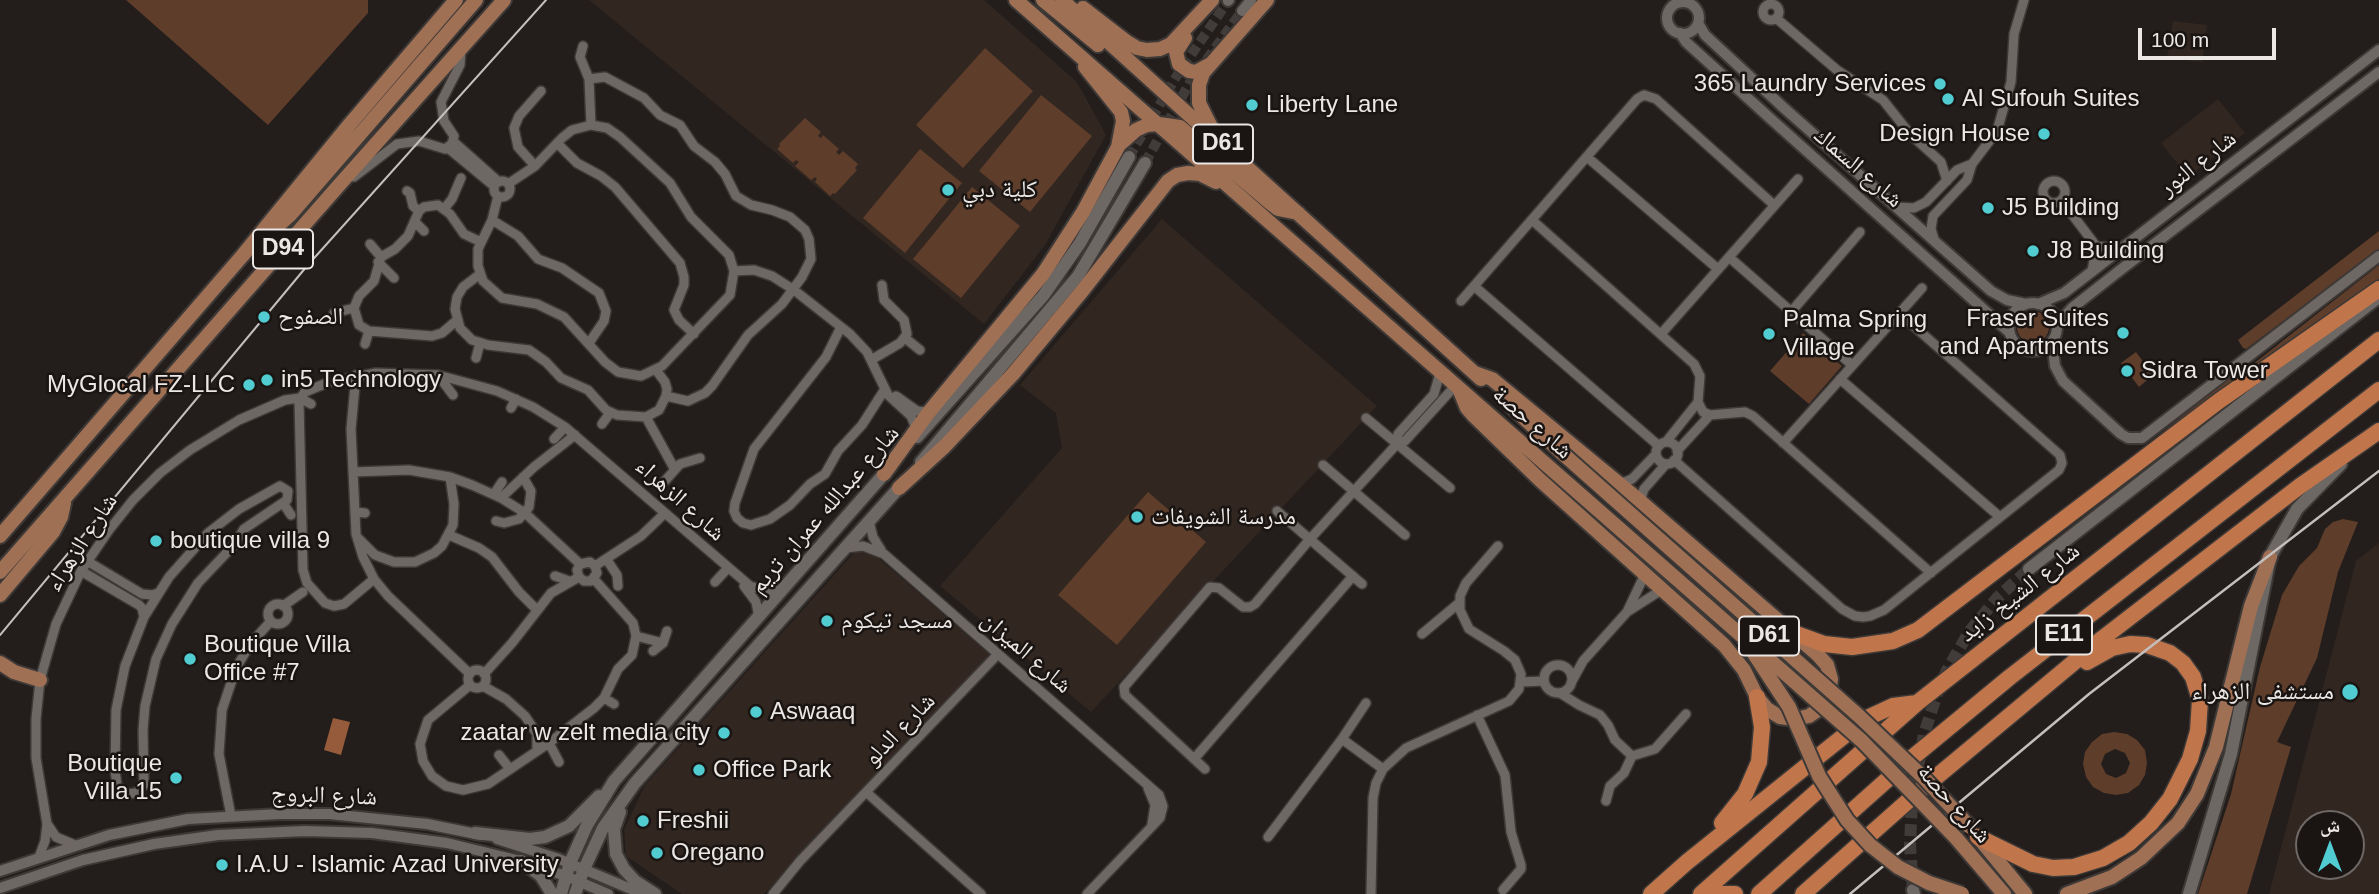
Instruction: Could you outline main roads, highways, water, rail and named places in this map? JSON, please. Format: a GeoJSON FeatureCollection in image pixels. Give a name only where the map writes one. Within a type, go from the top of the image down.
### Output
{"type":"FeatureCollection","features":[{"type":"Feature","properties":{"kind":"highway"},"geometry":{"type":"LineString","coordinates":[[1791,632],[1825,644],[1852,647],[1893,641],[1918,630],[2218,401],[2379,289]]}},
{"type":"Feature","properties":{"kind":"highway","name":"شارع الشيخ زايد"},"geometry":{"type":"LineString","coordinates":[[1701,894],[1917,703],[2379,340]]}},
{"type":"Feature","properties":{"kind":"highway","name":"E11"},"geometry":{"type":"LineString","coordinates":[[1759,894],[1907,762],[2010,677],[2379,390]]}},
{"type":"Feature","properties":{"kind":"highway"},"geometry":{"type":"LineString","coordinates":[[1803,894],[1967,751],[2103,638],[2300,486],[2379,431]]}},
{"type":"Feature","properties":{"kind":"highway"},"geometry":{"type":"LineString","coordinates":[[1967,751],[2008,724],[2096,655],[2121,645],[2147,645],[2170,653],[2188,670],[2199,692],[2201,708],[2198,731],[2184,773],[2161,811],[2129,842],[2089,863],[2064,868],[2023,860],[1974,832]]}},
{"type":"Feature","properties":{"kind":"highway"},"geometry":{"type":"LineString","coordinates":[[1687,862],[1735,808],[1753,778],[1762,727],[1757,697]]}},
{"type":"Feature","properties":{"kind":"highway"},"geometry":{"type":"LineString","coordinates":[[1651,894],[1865,719],[1893,706],[1917,703]]}},
{"type":"Feature","properties":{"kind":"highway"},"geometry":{"type":"LineString","coordinates":[[1712,894],[1735,894]]}},
{"type":"Feature","properties":{"kind":"main road","name":"D94"},"geometry":{"type":"LineString","coordinates":[[0,536],[243,255],[456,0]]}},
{"type":"Feature","properties":{"kind":"main road"},"geometry":{"type":"LineString","coordinates":[[243,255],[291,214],[476,0]]}},
{"type":"Feature","properties":{"kind":"main road","name":"D94"},"geometry":{"type":"LineString","coordinates":[[3,584],[58,525],[64,501],[340,184],[505,0]]}},
{"type":"Feature","properties":{"kind":"main road","name":"شارع حصة"},"geometry":{"type":"LineString","coordinates":[[1016,0],[1861,741],[1956,838],[2004,894]]}},
{"type":"Feature","properties":{"kind":"main road"},"geometry":{"type":"LineString","coordinates":[[1043,0],[1121,64],[1146,77]]}},
{"type":"Feature","properties":{"kind":"main road","name":"شارع حصة"},"geometry":{"type":"LineString","coordinates":[[1062,0],[1562,453],[1860,717],[1924,778],[1974,832],[2025,894]]}},
{"type":"Feature","properties":{"kind":"main road"},"geometry":{"type":"LineString","coordinates":[[1073,0],[1127,42],[1147,50],[1160,49],[1171,44],[1212,0]]}},
{"type":"Feature","properties":{"kind":"main road"},"geometry":{"type":"LineString","coordinates":[[1198,16],[1178,47],[1177,59],[1184,69],[1189,71],[1202,70],[1209,65],[1267,0]]}},
{"type":"Feature","properties":{"kind":"main road"},"geometry":{"type":"LineString","coordinates":[[1081,56],[1091,76],[1121,112],[1123,152]]}},
{"type":"Feature","properties":{"kind":"main road"},"geometry":{"type":"LineString","coordinates":[[1209,65],[1199,85],[1199,103],[1207,122],[1226,148]]}},
{"type":"Feature","properties":{"kind":"main road"},"geometry":{"type":"LineString","coordinates":[[884,474],[916,428],[1043,274],[1136,130],[1159,124],[1180,127],[1269,202],[1288,212],[1299,213]]}},
{"type":"Feature","properties":{"kind":"main road","name":"شارع عبدالله عمران تريم"},"geometry":{"type":"LineString","coordinates":[[561,894],[587,825],[614,781],[1043,296],[1080,243],[1123,152]]}},
{"type":"Feature","properties":{"kind":"main road","name":"شارع عبدالله عمران تريم"},"geometry":{"type":"LineString","coordinates":[[579,881],[603,828],[635,783],[900,488],[1078,276],[1145,163]]}},
{"type":"Feature","properties":{"kind":"main road"},"geometry":{"type":"LineString","coordinates":[[900,488],[945,446],[1013,374],[1168,181],[1177,175],[1200,174],[1235,193]]}},
{"type":"Feature","properties":{"kind":"main road"},"geometry":{"type":"LineString","coordinates":[[2029,569],[2379,297]]}},
{"type":"Feature","properties":{"kind":"main road"},"geometry":{"type":"LineString","coordinates":[[1457,388],[1473,415],[1539,480],[1730,651],[1767,709],[1780,717],[1795,719],[1809,716],[1822,707],[1829,694],[1831,679],[1827,665],[1620,484],[1492,379],[1475,373]]}},
{"type":"Feature","properties":{"kind":"main road"},"geometry":{"type":"LineString","coordinates":[[2067,894],[2097,884],[2127,868],[2166,835],[2197,794],[2216,747],[2251,606],[2270,557],[2288,521],[2302,503],[2363,443]]}},
{"type":"Feature","properties":{"kind":"main road"},"geometry":{"type":"LineString","coordinates":[[2189,894],[2233,746],[2270,557]]}},
{"type":"Feature","properties":{"kind":"main road"},"geometry":{"type":"LineString","coordinates":[[0,606],[5,597],[3,584]]}},
{"type":"Feature","properties":{"kind":"main road"},"geometry":{"type":"LineString","coordinates":[[1743,637],[1789,707],[1827,791],[1847,820],[1870,845],[1898,867],[1929,883],[1962,894]]}},
{"type":"Feature","properties":{"kind":"main road"},"geometry":{"type":"LineString","coordinates":[[0,663],[15,672],[40,680]]}},
{"type":"Feature","properties":{"kind":"main road"},"geometry":{"type":"LineString","coordinates":[[475,833],[530,839],[558,832],[579,818],[614,781]]}},
{"type":"Feature","properties":{"kind":"main road"},"geometry":{"type":"LineString","coordinates":[[635,783],[617,817],[614,842],[616,854],[635,881],[655,894]]}},
{"type":"Feature","properties":{"kind":"main road"},"geometry":{"type":"LineString","coordinates":[[521,861],[541,876],[552,894]]}},
{"type":"Feature","properties":{"kind":"tunnel"},"geometry":{"type":"LineString","coordinates":[[1129,157],[1176,77],[1228,1]]}},
{"type":"Feature","properties":{"kind":"tunnel"},"geometry":{"type":"LineString","coordinates":[[1145,163],[1189,84],[1242,11]]}},
{"type":"Feature","properties":{"kind":"tunnel"},"geometry":{"type":"LineString","coordinates":[[1913,890],[1910,845],[1912,800],[1924,734],[1938,691],[1969,632],[1997,598],[2029,569]]}},
{"type":"Feature","properties":{"kind":"tram line"},"geometry":{"type":"LineString","coordinates":[[0,635],[307,266],[546,0]]}},
{"type":"Feature","properties":{"kind":"railway"},"geometry":{"type":"LineString","coordinates":[[1850,894],[2089,694],[2379,471]]}},
{"type":"Feature","properties":{"kind":"place","name":"365 Laundry Services"},"geometry":{"type":"Point","coordinates":[1940,84]}},
{"type":"Feature","properties":{"kind":"place","name":"Al Sufouh Suites"},"geometry":{"type":"Point","coordinates":[1948,99]}},
{"type":"Feature","properties":{"kind":"place","name":"Liberty Lane"},"geometry":{"type":"Point","coordinates":[1252,105]}},
{"type":"Feature","properties":{"kind":"place","name":"Design House"},"geometry":{"type":"Point","coordinates":[2044,134]}},
{"type":"Feature","properties":{"kind":"place","name":"كلية دبي"},"geometry":{"type":"Point","coordinates":[948,190]}},
{"type":"Feature","properties":{"kind":"place","name":"J5 Building"},"geometry":{"type":"Point","coordinates":[1988,208]}},
{"type":"Feature","properties":{"kind":"place","name":"J8 Building"},"geometry":{"type":"Point","coordinates":[2033,251]}},
{"type":"Feature","properties":{"kind":"place","name":"الصفوح"},"geometry":{"type":"Point","coordinates":[264,317]}},
{"type":"Feature","properties":{"kind":"place","name":"Fraser Suites and Apartments"},"geometry":{"type":"Point","coordinates":[2123,333]}},
{"type":"Feature","properties":{"kind":"place","name":"Palma Spring Village"},"geometry":{"type":"Point","coordinates":[1769,334]}},
{"type":"Feature","properties":{"kind":"place","name":"Sidra Tower"},"geometry":{"type":"Point","coordinates":[2127,371]}},
{"type":"Feature","properties":{"kind":"place","name":"in5 Technology"},"geometry":{"type":"Point","coordinates":[267,380]}},
{"type":"Feature","properties":{"kind":"place","name":"MyGlocal FZ-LLC"},"geometry":{"type":"Point","coordinates":[249,385]}},
{"type":"Feature","properties":{"kind":"place","name":"مدرسة الشويفات"},"geometry":{"type":"Point","coordinates":[1137,517]}},
{"type":"Feature","properties":{"kind":"place","name":"boutique villa 9"},"geometry":{"type":"Point","coordinates":[156,541]}},
{"type":"Feature","properties":{"kind":"place","name":"مسجد تيكوم"},"geometry":{"type":"Point","coordinates":[827,621]}},
{"type":"Feature","properties":{"kind":"place","name":"Boutique Villa Office #7"},"geometry":{"type":"Point","coordinates":[190,659]}},
{"type":"Feature","properties":{"kind":"place","name":"مستشفى الزهراء"},"geometry":{"type":"Point","coordinates":[2350,692]}},
{"type":"Feature","properties":{"kind":"place","name":"Aswaaq"},"geometry":{"type":"Point","coordinates":[756,712]}},
{"type":"Feature","properties":{"kind":"place","name":"zaatar w zelt media city"},"geometry":{"type":"Point","coordinates":[724,733]}},
{"type":"Feature","properties":{"kind":"place","name":"Office Park"},"geometry":{"type":"Point","coordinates":[699,770]}},
{"type":"Feature","properties":{"kind":"place","name":"Boutique Villa 15"},"geometry":{"type":"Point","coordinates":[176,778]}},
{"type":"Feature","properties":{"kind":"place","name":"Freshii"},"geometry":{"type":"Point","coordinates":[643,821]}},
{"type":"Feature","properties":{"kind":"place","name":"Oregano"},"geometry":{"type":"Point","coordinates":[657,853]}},
{"type":"Feature","properties":{"kind":"place","name":"I.A.U - Islamic Azad University"},"geometry":{"type":"Point","coordinates":[222,865]}}]}
